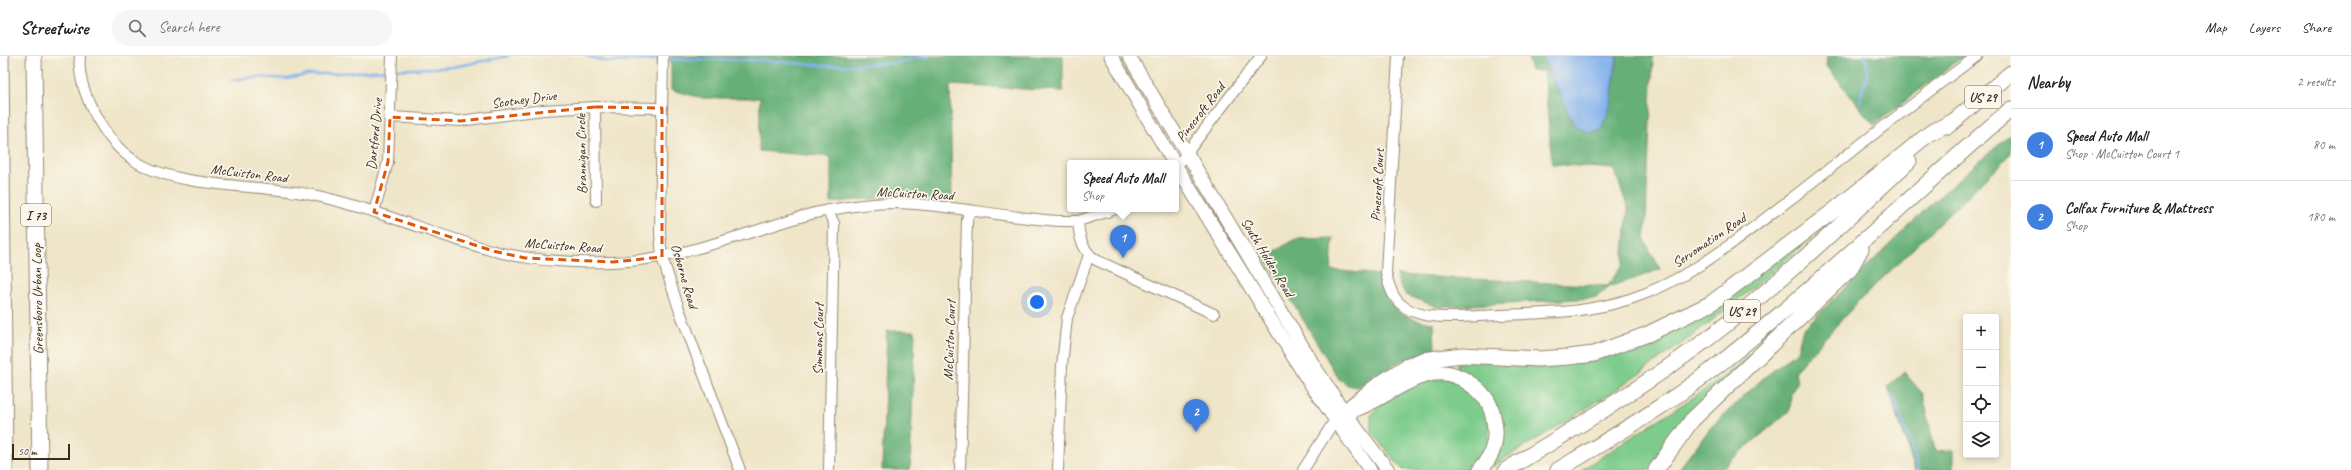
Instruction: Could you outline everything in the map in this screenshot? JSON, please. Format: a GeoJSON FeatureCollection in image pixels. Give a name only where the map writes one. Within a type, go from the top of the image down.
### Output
{"type":"FeatureCollection","features":[{"type":"Feature","properties":{"kind":"highway","name":"I 73"},"geometry":{"type":"LineString","coordinates":[[1,56],[5,470]]}},
{"type":"Feature","properties":{"kind":"highway","name":"Greensboro Urban Loop"},"geometry":{"type":"LineString","coordinates":[[34,56],[40,470]]}},
{"type":"Feature","properties":{"kind":"highway","name":"US 29"},"geometry":{"type":"LineString","coordinates":[[1506,470],[1594,416],[1670,366],[1714,334],[1796,265],[1954,121],[2011,74]]}},
{"type":"Feature","properties":{"kind":"highway","name":"US 29"},"geometry":{"type":"LineString","coordinates":[[1558,470],[1654,411],[1711,370],[1814,286],[2011,109]]}},
{"type":"Feature","properties":{"kind":"highway"},"geometry":{"type":"LineString","coordinates":[[1339,416],[1407,366],[1423,360],[1462,355],[1538,359],[1569,357],[1601,352],[1648,334],[1710,304],[1832,212],[1930,133],[1954,121]]}},
{"type":"Feature","properties":{"kind":"highway"},"geometry":{"type":"LineString","coordinates":[[1656,470],[1692,420],[1850,269],[1866,238]]}},
{"type":"Feature","properties":{"kind":"highway"},"geometry":{"type":"LineString","coordinates":[[1339,416],[1370,404],[1423,375],[1436,372],[1463,378],[1485,396],[1492,408],[1496,427],[1491,452],[1480,470]]}},
{"type":"Feature","properties":{"kind":"highway"},"geometry":{"type":"LineString","coordinates":[[38,373],[51,470]]}},
{"type":"Feature","properties":{"kind":"main road"},"geometry":{"type":"LineString","coordinates":[[1111,56],[1172,160]]}},
{"type":"Feature","properties":{"kind":"main road","name":"South Holden Road"},"geometry":{"type":"LineString","coordinates":[[1129,56],[1314,366],[1339,416],[1388,470]]}},
{"type":"Feature","properties":{"kind":"main road","name":"South Holden Road"},"geometry":{"type":"LineString","coordinates":[[1179,171],[1339,416],[1370,470]]}},
{"type":"Feature","properties":{"kind":"street","name":"McCuiston Road"},"geometry":{"type":"LineString","coordinates":[[80,56],[79,67],[87,100],[107,134],[134,161],[175,178],[309,194],[374,212],[493,251],[525,258],[613,262],[662,257],[718,243],[827,210],[892,203],[970,210],[1040,220],[1078,221],[1106,212]]}},
{"type":"Feature","properties":{"kind":"street","name":"Dartford Drive"},"geometry":{"type":"LineString","coordinates":[[374,212],[388,162],[392,56]]}},
{"type":"Feature","properties":{"kind":"street","name":"Osborne Road"},"geometry":{"type":"LineString","coordinates":[[663,56],[662,257],[679,309],[740,470]]}},
{"type":"Feature","properties":{"kind":"street","name":"Pinecroft Road"},"geometry":{"type":"LineString","coordinates":[[1179,162],[1261,56]]}},
{"type":"Feature","properties":{"kind":"street","name":"Pinecroft Court"},"geometry":{"type":"LineString","coordinates":[[1398,56],[1386,273],[1390,289],[1397,300],[1408,308]]}},
{"type":"Feature","properties":{"kind":"street","name":"Servomation Road"},"geometry":{"type":"LineString","coordinates":[[1408,308],[1424,314],[1448,317],[1562,312],[1608,306],[1661,287],[1719,254],[1977,56]]}},
{"type":"Feature","properties":{"kind":"street","name":"Scotney Drive"},"geometry":{"type":"LineString","coordinates":[[390,117],[460,121],[543,110],[595,107],[662,108]]}},
{"type":"Feature","properties":{"kind":"street","name":"Brannigan Circle"},"geometry":{"type":"LineString","coordinates":[[595,107],[596,201]]}},
{"type":"Feature","properties":{"kind":"street","name":"Simmons Court"},"geometry":{"type":"LineString","coordinates":[[827,210],[834,223],[829,470]]}},
{"type":"Feature","properties":{"kind":"street","name":"McCuiston Court"},"geometry":{"type":"LineString","coordinates":[[960,470],[967,220],[970,210]]}},
{"type":"Feature","properties":{"kind":"street"},"geometry":{"type":"LineString","coordinates":[[1078,221],[1082,246],[1089,255],[1103,264],[1214,314]]}},
{"type":"Feature","properties":{"kind":"street"},"geometry":{"type":"LineString","coordinates":[[1058,470],[1066,325],[1072,300],[1089,255]]}},
{"type":"Feature","properties":{"kind":"street"},"geometry":{"type":"LineString","coordinates":[[1303,470],[1339,416]]}},
{"type":"Feature","properties":{"kind":"highlighted area"},"geometry":{"type":"Polygon","coordinates":[[[595,107],[662,108],[662,257],[613,262],[525,258],[493,251],[374,212],[388,162],[390,117],[460,121],[595,107]]]}},
{"type":"Feature","properties":{"kind":"green space"},"geometry":{"type":"Polygon","coordinates":[[[671,56],[1063,56],[1063,91],[950,85],[952,201],[891,198],[831,203],[831,157],[759,151],[760,98],[702,98],[671,90],[671,56]]]}},
{"type":"Feature","properties":{"kind":"green space"},"geometry":{"type":"Polygon","coordinates":[[[1528,56],[1542,56],[1574,125],[1617,67],[1617,56],[1653,56],[1645,241],[1660,269],[1608,287],[1596,298],[1437,307],[1406,295],[1399,284],[1396,275],[1608,286],[1623,264],[1628,208],[1614,169],[1552,164],[1544,71],[1531,71],[1528,56]]]}},
{"type":"Feature","properties":{"kind":"green space"},"geometry":{"type":"Polygon","coordinates":[[[1827,56],[1964,56],[1874,125],[1826,66],[1827,56]]]}},
{"type":"Feature","properties":{"kind":"green space"},"geometry":{"type":"Polygon","coordinates":[[[2011,134],[2011,154],[1856,304],[1794,372],[1798,381],[1791,393],[1790,410],[1720,470],[1678,470],[1712,426],[1760,381],[1797,351],[1803,329],[1934,201],[2011,134]]]}},
{"type":"Feature","properties":{"kind":"green space"},"geometry":{"type":"Polygon","coordinates":[[[1809,237],[1810,239],[1745,294],[1655,363],[1597,402],[1491,467],[1500,418],[1457,370],[1457,363],[1621,351],[1809,237]]]}},
{"type":"Feature","properties":{"kind":"green space"},"geometry":{"type":"Polygon","coordinates":[[[1333,238],[1331,270],[1381,275],[1385,296],[1397,310],[1413,319],[1434,323],[1435,351],[1401,361],[1357,387],[1348,385],[1339,379],[1265,257],[1296,239],[1333,238]]]}},
{"type":"Feature","properties":{"kind":"green space"},"geometry":{"type":"Polygon","coordinates":[[[887,331],[915,331],[910,470],[882,470],[887,331]]]}},
{"type":"Feature","properties":{"kind":"green space"},"geometry":{"type":"Polygon","coordinates":[[[1760,347],[1651,470],[1581,470],[1712,385],[1760,347]]]}},
{"type":"Feature","properties":{"kind":"green space"},"geometry":{"type":"Polygon","coordinates":[[[1904,372],[1923,394],[1935,451],[1953,450],[1953,470],[1915,470],[1888,387],[1904,372]]]}},
{"type":"Feature","properties":{"kind":"green space"},"geometry":{"type":"Polygon","coordinates":[[[1447,378],[1472,390],[1490,415],[1488,447],[1475,470],[1403,470],[1371,431],[1371,416],[1377,407],[1419,381],[1447,378]]]}},
{"type":"Feature","properties":{"kind":"water"},"geometry":{"type":"Polygon","coordinates":[[[1542,56],[1617,56],[1611,104],[1601,130],[1589,133],[1574,125],[1542,56]]]}},
{"type":"Feature","properties":{"kind":"waterway"},"geometry":{"type":"LineString","coordinates":[[393,70],[453,67],[508,56]]}},
{"type":"Feature","properties":{"kind":"waterway"},"geometry":{"type":"LineString","coordinates":[[587,56],[608,62],[661,59]]}},
{"type":"Feature","properties":{"kind":"waterway"},"geometry":{"type":"LineString","coordinates":[[666,59],[758,60],[829,66],[895,63],[929,56]]}},
{"type":"Feature","properties":{"kind":"waterway"},"geometry":{"type":"LineString","coordinates":[[1859,102],[1867,75],[1866,56]]}},
{"type":"Feature","properties":{"kind":"waterway"},"geometry":{"type":"LineString","coordinates":[[231,80],[257,77],[287,79],[306,75],[388,70]]}},
{"type":"Feature","properties":{"kind":"waterway"},"geometry":{"type":"LineString","coordinates":[[1893,396],[1919,470]]}},
{"type":"Feature","properties":{"kind":"place","name":"Speed Auto Mall"},"geometry":{"type":"Point","coordinates":[1123,258]}},
{"type":"Feature","properties":{"kind":"place","name":"Colfax Furniture & Mattress"},"geometry":{"type":"Point","coordinates":[1196,432]}}]}
